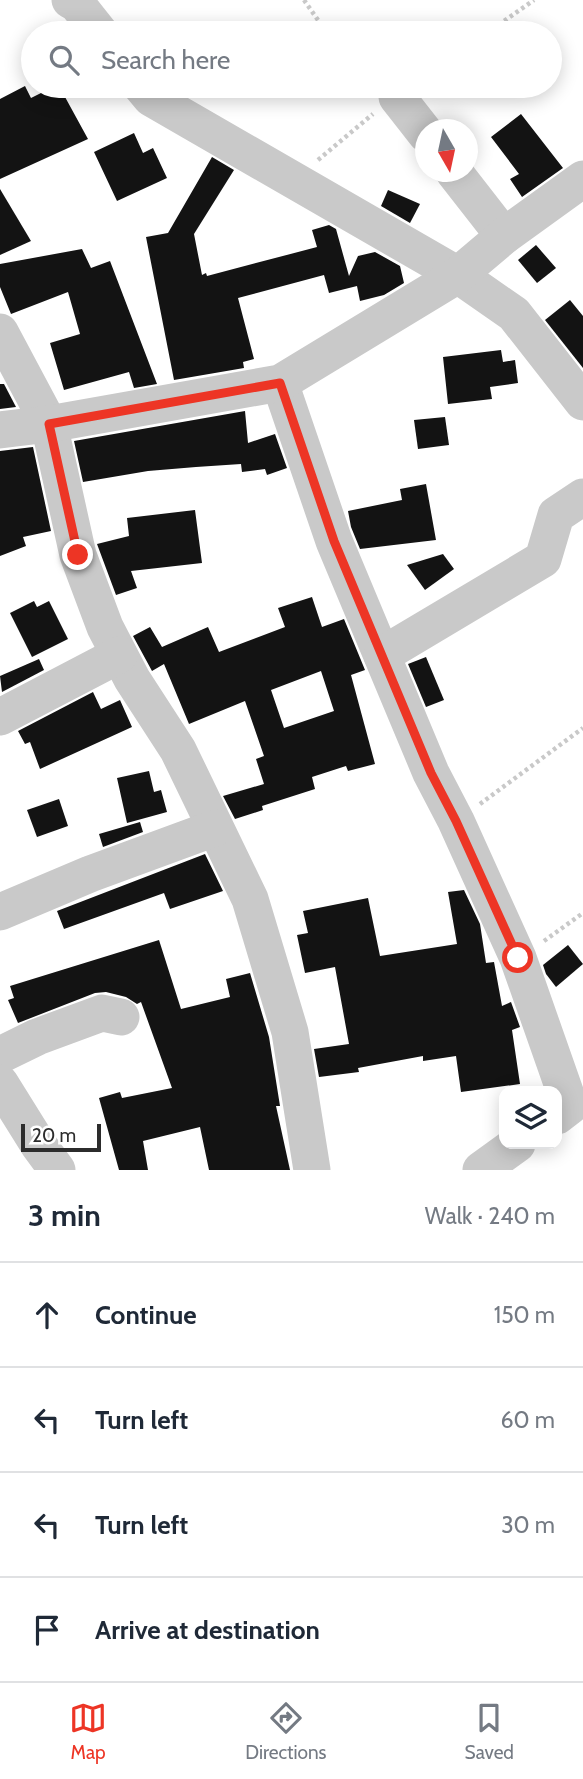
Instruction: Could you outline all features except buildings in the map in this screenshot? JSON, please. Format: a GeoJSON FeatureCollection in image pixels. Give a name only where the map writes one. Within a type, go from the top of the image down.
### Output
{"type":"FeatureCollection","features":[{"type":"Feature","properties":{"kind":"street"},"geometry":{"type":"LineString","coordinates":[[70,0],[77,4],[90,21]]}},
{"type":"Feature","properties":{"kind":"street"},"geometry":{"type":"LineString","coordinates":[[151,98],[458,275],[514,314],[583,401]]}},
{"type":"Feature","properties":{"kind":"street"},"geometry":{"type":"LineString","coordinates":[[398,98],[415,121]]}},
{"type":"Feature","properties":{"kind":"street"},"geometry":{"type":"LineString","coordinates":[[0,430],[49,424],[280,383],[458,275],[504,236],[583,179]]}},
{"type":"Feature","properties":{"kind":"street"},"geometry":{"type":"LineString","coordinates":[[462,182],[504,236]]}},
{"type":"Feature","properties":{"kind":"street"},"geometry":{"type":"LineString","coordinates":[[0,332],[49,424],[78,555],[104,627],[178,750],[250,899],[290,1032],[312,1170]]}},
{"type":"Feature","properties":{"kind":"street"},"geometry":{"type":"LineString","coordinates":[[280,383],[334,541],[431,773],[456,821],[518,958],[570,1106],[562,1112]]}},
{"type":"Feature","properties":{"kind":"street"},"geometry":{"type":"LineString","coordinates":[[382,655],[543,559],[556,515],[583,497]]}},
{"type":"Feature","properties":{"kind":"street"},"geometry":{"type":"LineString","coordinates":[[0,717],[119,654]]}},
{"type":"Feature","properties":{"kind":"street"},"geometry":{"type":"LineString","coordinates":[[0,912],[90,874],[215,828]]}},
{"type":"Feature","properties":{"kind":"street"},"geometry":{"type":"LineString","coordinates":[[0,1055],[37,1037],[102,1013],[121,1017]]}},
{"type":"Feature","properties":{"kind":"street"},"geometry":{"type":"LineString","coordinates":[[0,1083],[57,1170]]}},
{"type":"Feature","properties":{"kind":"street"},"geometry":{"type":"LineString","coordinates":[[481,1170],[510,1149]]}},
{"type":"Feature","properties":{"kind":"path"},"geometry":{"type":"LineString","coordinates":[[304,0],[319,21]]}},
{"type":"Feature","properties":{"kind":"path"},"geometry":{"type":"LineString","coordinates":[[504,21],[534,0]]}},
{"type":"Feature","properties":{"kind":"path"},"geometry":{"type":"LineString","coordinates":[[293,180],[395,98]]}},
{"type":"Feature","properties":{"kind":"path"},"geometry":{"type":"LineString","coordinates":[[456,821],[583,728]]}},
{"type":"Feature","properties":{"kind":"path"},"geometry":{"type":"LineString","coordinates":[[518,958],[583,913]]}},
{"type":"Feature","properties":{"kind":"route"},"geometry":{"type":"LineString","coordinates":[[78,555],[49,424],[280,383],[334,541],[431,773],[456,821],[518,958]]}}]}
